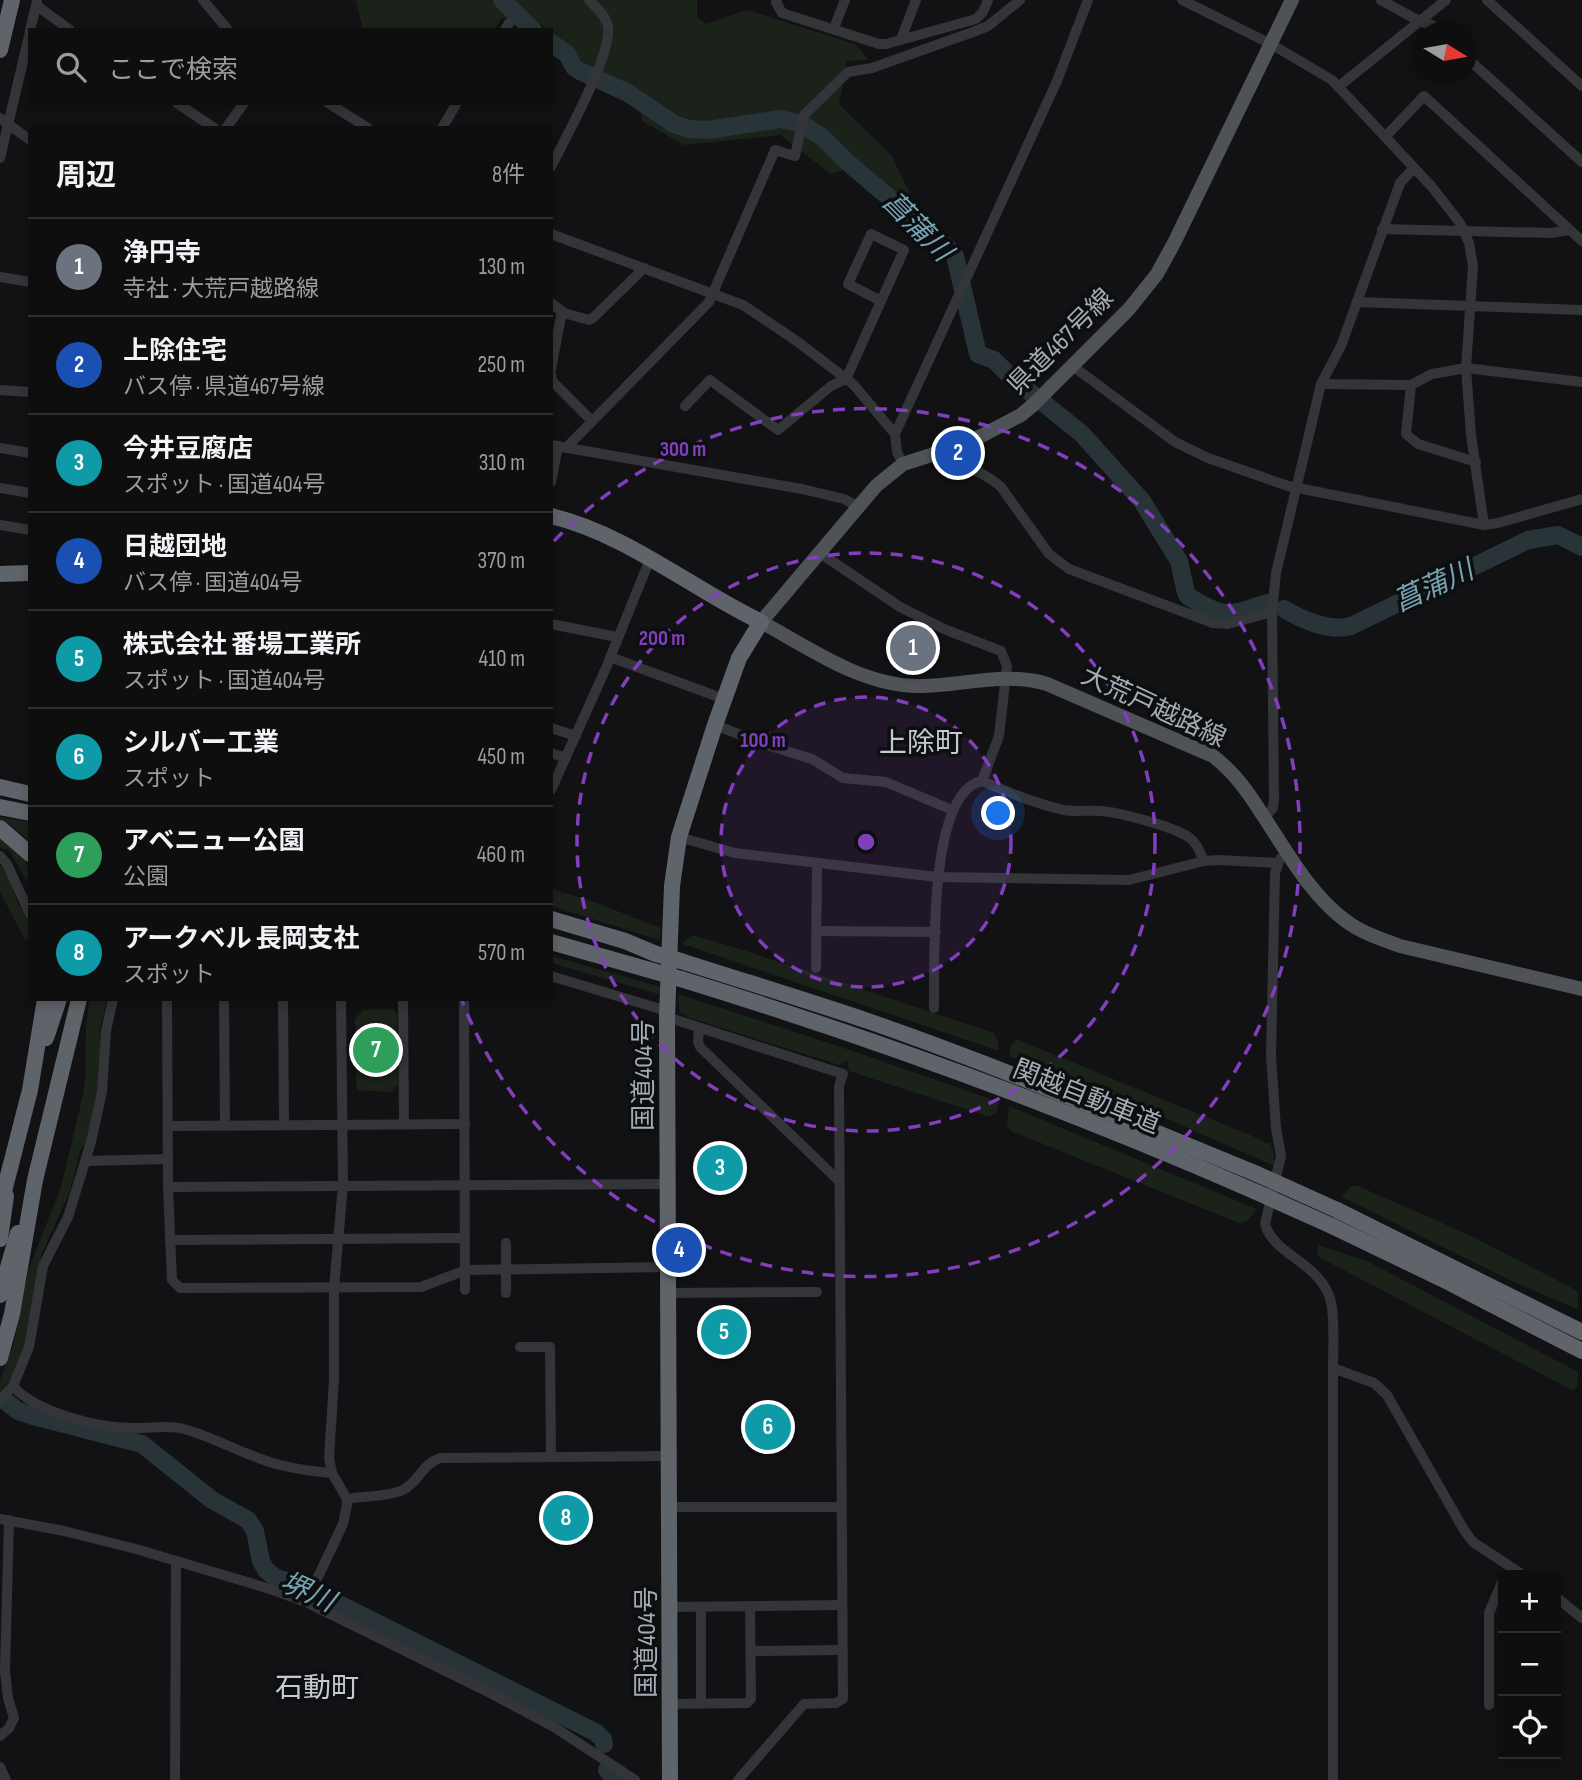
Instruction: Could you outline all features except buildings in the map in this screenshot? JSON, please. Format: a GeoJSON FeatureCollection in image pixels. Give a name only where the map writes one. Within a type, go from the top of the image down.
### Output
{"type":"FeatureCollection","features":[{"type":"Feature","properties":{"kind":"highway"},"geometry":{"type":"LineString","coordinates":[[0,50],[12,0]]}},
{"type":"Feature","properties":{"kind":"highway"},"geometry":{"type":"LineString","coordinates":[[553,517],[576,523],[650,559],[761,622]]}},
{"type":"Feature","properties":{"kind":"highway"},"geometry":{"type":"LineString","coordinates":[[0,574],[28,573]]}},
{"type":"Feature","properties":{"kind":"highway","name":"国道404号"},"geometry":{"type":"LineString","coordinates":[[670,1780],[667,1014],[671,886],[679,838],[715,725],[739,658],[761,622]]}},
{"type":"Feature","properties":{"kind":"highway"},"geometry":{"type":"LineString","coordinates":[[0,785],[28,791]]}},
{"type":"Feature","properties":{"kind":"highway"},"geometry":{"type":"LineString","coordinates":[[0,807],[28,813]]}},
{"type":"Feature","properties":{"kind":"highway"},"geometry":{"type":"LineString","coordinates":[[0,828],[28,852]]}},
{"type":"Feature","properties":{"kind":"highway","name":"関越自動車道"},"geometry":{"type":"LineString","coordinates":[[553,922],[625,941],[656,954],[792,996],[1072,1097],[1337,1210],[1564,1320],[1582,1332]]}},
{"type":"Feature","properties":{"kind":"highway","name":"関越自動車道"},"geometry":{"type":"LineString","coordinates":[[553,942],[779,1009],[943,1066],[1142,1144],[1332,1226],[1442,1279],[1562,1344],[1582,1351]]}},
{"type":"Feature","properties":{"kind":"highway"},"geometry":{"type":"LineString","coordinates":[[30,1090],[45,1001]]}},
{"type":"Feature","properties":{"kind":"highway"},"geometry":{"type":"LineString","coordinates":[[0,1207],[30,1090],[58,1001]]}},
{"type":"Feature","properties":{"kind":"highway"},"geometry":{"type":"LineString","coordinates":[[54,1097],[71,1001]]}},
{"type":"Feature","properties":{"kind":"highway"},"geometry":{"type":"LineString","coordinates":[[0,1358],[12,1314],[35,1180],[78,1001]]}},
{"type":"Feature","properties":{"kind":"highway"},"geometry":{"type":"LineString","coordinates":[[0,1239],[9,1176]]}},
{"type":"Feature","properties":{"kind":"highway"},"geometry":{"type":"LineString","coordinates":[[0,1295],[35,1180]]}},
{"type":"Feature","properties":{"kind":"highway"},"geometry":{"type":"LineString","coordinates":[[1564,1320],[1582,1325]]}},
{"type":"Feature","properties":{"kind":"highway"},"geometry":{"type":"LineString","coordinates":[[1562,1344],[1582,1360]]}},
{"type":"Feature","properties":{"kind":"main road","name":"県道467号線"},"geometry":{"type":"LineString","coordinates":[[761,622],[876,486],[903,464],[950,449],[1021,415],[1074,367],[1129,309],[1157,274],[1216,160],[1292,0]]}},
{"type":"Feature","properties":{"kind":"main road","name":"大荒戸越路線"},"geometry":{"type":"LineString","coordinates":[[761,622],[842,666],[889,682],[918,686],[1007,678],[1047,684],[1213,756],[1231,771],[1312,885],[1335,912],[1356,928],[1375,938],[1425,953],[1582,989]]}},
{"type":"Feature","properties":{"kind":"street"},"geometry":{"type":"LineString","coordinates":[[203,0],[226,28]]}},
{"type":"Feature","properties":{"kind":"street"},"geometry":{"type":"LineString","coordinates":[[553,163],[600,66],[608,24],[589,0]]}},
{"type":"Feature","properties":{"kind":"street"},"geometry":{"type":"LineString","coordinates":[[776,0],[782,13],[879,44],[893,43],[901,38],[976,19],[983,12],[988,0]]}},
{"type":"Feature","properties":{"kind":"street"},"geometry":{"type":"LineString","coordinates":[[834,28],[845,0]]}},
{"type":"Feature","properties":{"kind":"street"},"geometry":{"type":"LineString","coordinates":[[901,38],[916,0]]}},
{"type":"Feature","properties":{"kind":"street"},"geometry":{"type":"LineString","coordinates":[[553,473],[559,446],[592,421],[701,311],[712,296],[775,150],[794,156],[804,115],[848,72],[872,68],[988,26],[1020,0]]}},
{"type":"Feature","properties":{"kind":"street"},"geometry":{"type":"LineString","coordinates":[[903,464],[897,452],[895,434],[1057,81],[1087,0]]}},
{"type":"Feature","properties":{"kind":"street"},"geometry":{"type":"LineString","coordinates":[[1182,0],[1271,44],[1332,80],[1448,205],[1464,232],[1473,266],[1466,368],[1471,435],[1483,525]]}},
{"type":"Feature","properties":{"kind":"street"},"geometry":{"type":"LineString","coordinates":[[1381,0],[1419,21],[1446,0]]}},
{"type":"Feature","properties":{"kind":"street"},"geometry":{"type":"LineString","coordinates":[[1488,0],[1582,86]]}},
{"type":"Feature","properties":{"kind":"street"},"geometry":{"type":"LineString","coordinates":[[31,28],[37,3],[68,28]]}},
{"type":"Feature","properties":{"kind":"street"},"geometry":{"type":"LineString","coordinates":[[1338,87],[1414,25]]}},
{"type":"Feature","properties":{"kind":"street"},"geometry":{"type":"LineString","coordinates":[[0,158],[4,121],[28,38]]}},
{"type":"Feature","properties":{"kind":"street"},"geometry":{"type":"LineString","coordinates":[[1477,67],[1582,162]]}},
{"type":"Feature","properties":{"kind":"street"},"geometry":{"type":"LineString","coordinates":[[1385,137],[1424,96],[1582,241]]}},
{"type":"Feature","properties":{"kind":"street"},"geometry":{"type":"LineString","coordinates":[[180,105],[211,126]]}},
{"type":"Feature","properties":{"kind":"street"},"geometry":{"type":"LineString","coordinates":[[227,126],[243,105]]}},
{"type":"Feature","properties":{"kind":"street"},"geometry":{"type":"LineString","coordinates":[[331,105],[365,126]]}},
{"type":"Feature","properties":{"kind":"street"},"geometry":{"type":"LineString","coordinates":[[443,126],[456,105]]}},
{"type":"Feature","properties":{"kind":"street"},"geometry":{"type":"LineString","coordinates":[[4,121],[28,139]]}},
{"type":"Feature","properties":{"kind":"street"},"geometry":{"type":"LineString","coordinates":[[1265,817],[1273,808],[1274,799],[1272,612],[1276,573],[1295,487],[1321,384],[1341,346],[1400,183],[1414,168]]}},
{"type":"Feature","properties":{"kind":"street"},"geometry":{"type":"LineString","coordinates":[[1382,229],[1551,233],[1569,230]]}},
{"type":"Feature","properties":{"kind":"street"},"geometry":{"type":"LineString","coordinates":[[685,406],[710,380],[778,430],[831,386],[846,379],[881,302],[904,250],[871,234],[848,284],[881,302]]}},
{"type":"Feature","properties":{"kind":"street"},"geometry":{"type":"LineString","coordinates":[[553,235],[694,286],[758,315],[846,379],[895,434]]}},
{"type":"Feature","properties":{"kind":"street"},"geometry":{"type":"LineString","coordinates":[[553,304],[562,311],[589,320],[644,268]]}},
{"type":"Feature","properties":{"kind":"street"},"geometry":{"type":"LineString","coordinates":[[0,277],[28,282]]}},
{"type":"Feature","properties":{"kind":"street"},"geometry":{"type":"LineString","coordinates":[[1357,302],[1582,310]]}},
{"type":"Feature","properties":{"kind":"street"},"geometry":{"type":"LineString","coordinates":[[553,360],[562,311]]}},
{"type":"Feature","properties":{"kind":"street"},"geometry":{"type":"LineString","coordinates":[[1074,367],[1175,442],[1208,458],[1295,487],[1483,525],[1579,501]]}},
{"type":"Feature","properties":{"kind":"street"},"geometry":{"type":"LineString","coordinates":[[1321,384],[1411,385],[1432,374],[1466,368],[1582,382]]}},
{"type":"Feature","properties":{"kind":"street"},"geometry":{"type":"LineString","coordinates":[[553,383],[592,421]]}},
{"type":"Feature","properties":{"kind":"street"},"geometry":{"type":"LineString","coordinates":[[1411,385],[1406,434],[1418,444],[1476,463]]}},
{"type":"Feature","properties":{"kind":"street"},"geometry":{"type":"LineString","coordinates":[[0,390],[28,393]]}},
{"type":"Feature","properties":{"kind":"street"},"geometry":{"type":"LineString","coordinates":[[559,446],[802,489],[844,499],[857,506]]}},
{"type":"Feature","properties":{"kind":"street"},"geometry":{"type":"LineString","coordinates":[[0,448],[28,453]]}},
{"type":"Feature","properties":{"kind":"street"},"geometry":{"type":"LineString","coordinates":[[930,454],[972,468],[993,480],[1001,487],[1049,554],[1069,569],[1213,623],[1228,624],[1272,612]]}},
{"type":"Feature","properties":{"kind":"street"},"geometry":{"type":"LineString","coordinates":[[0,488],[28,493]]}},
{"type":"Feature","properties":{"kind":"street"},"geometry":{"type":"LineString","coordinates":[[0,525],[28,530]]}},
{"type":"Feature","properties":{"kind":"street"},"geometry":{"type":"LineString","coordinates":[[820,553],[901,607],[944,629],[1001,651],[1007,666],[1007,678],[997,747],[982,782]]}},
{"type":"Feature","properties":{"kind":"street"},"geometry":{"type":"LineString","coordinates":[[553,786],[650,559]]}},
{"type":"Feature","properties":{"kind":"street"},"geometry":{"type":"LineString","coordinates":[[553,624],[617,637]]}},
{"type":"Feature","properties":{"kind":"street"},"geometry":{"type":"LineString","coordinates":[[610,657],[724,699]]}},
{"type":"Feature","properties":{"kind":"street"},"geometry":{"type":"LineString","coordinates":[[715,725],[812,759],[843,778],[886,782],[952,810]]}},
{"type":"Feature","properties":{"kind":"street"},"geometry":{"type":"LineString","coordinates":[[553,729],[576,736]]}},
{"type":"Feature","properties":{"kind":"street"},"geometry":{"type":"LineString","coordinates":[[553,754],[566,758]]}},
{"type":"Feature","properties":{"kind":"street"},"geometry":{"type":"LineString","coordinates":[[934,1008],[937,877],[952,810],[971,785],[982,782],[1059,808],[1106,812],[1134,818],[1191,839],[1198,847],[1203,861]]}},
{"type":"Feature","properties":{"kind":"street"},"geometry":{"type":"LineString","coordinates":[[679,838],[735,853],[937,877],[1129,880],[1203,861],[1278,863]]}},
{"type":"Feature","properties":{"kind":"street"},"geometry":{"type":"LineString","coordinates":[[1288,852],[1278,863],[1275,873],[1271,1056],[1280,1156],[1265,1224],[1275,1241],[1305,1264],[1324,1287],[1331,1302],[1333,1780]]}},
{"type":"Feature","properties":{"kind":"street"},"geometry":{"type":"LineString","coordinates":[[0,856],[7,864],[28,910]]}},
{"type":"Feature","properties":{"kind":"street"},"geometry":{"type":"LineString","coordinates":[[816,968],[817,863]]}},
{"type":"Feature","properties":{"kind":"street"},"geometry":{"type":"LineString","coordinates":[[817,931],[936,932]]}},
{"type":"Feature","properties":{"kind":"street"},"geometry":{"type":"LineString","coordinates":[[553,977],[667,1014],[699,1028],[843,1074],[839,1086],[838,1180],[843,1699],[836,1703],[804,1704],[738,1780]]}},
{"type":"Feature","properties":{"kind":"street"},"geometry":{"type":"LineString","coordinates":[[0,1401],[13,1386],[29,1347],[43,1266],[68,1217],[86,1161],[102,1092],[106,1031],[113,1001]]}},
{"type":"Feature","properties":{"kind":"street"},"geometry":{"type":"LineString","coordinates":[[167,1001],[170,1240],[172,1280],[180,1289],[421,1287],[466,1270],[668,1266]]}},
{"type":"Feature","properties":{"kind":"street"},"geometry":{"type":"LineString","coordinates":[[225,1001],[225,1126]]}},
{"type":"Feature","properties":{"kind":"street"},"geometry":{"type":"LineString","coordinates":[[284,1001],[284,1124]]}},
{"type":"Feature","properties":{"kind":"street"},"geometry":{"type":"LineString","coordinates":[[307,1599],[347,1514],[347,1499],[332,1474],[329,1458],[334,1379],[334,1288],[343,1185],[341,1001]]}},
{"type":"Feature","properties":{"kind":"street"},"geometry":{"type":"LineString","coordinates":[[403,1001],[404,1124]]}},
{"type":"Feature","properties":{"kind":"street"},"geometry":{"type":"LineString","coordinates":[[464,1001],[465,1290]]}},
{"type":"Feature","properties":{"kind":"street"},"geometry":{"type":"LineString","coordinates":[[699,1028],[700,1047],[838,1180]]}},
{"type":"Feature","properties":{"kind":"street"},"geometry":{"type":"LineString","coordinates":[[168,1126],[464,1124]]}},
{"type":"Feature","properties":{"kind":"street"},"geometry":{"type":"LineString","coordinates":[[86,1161],[168,1159]]}},
{"type":"Feature","properties":{"kind":"street"},"geometry":{"type":"LineString","coordinates":[[168,1187],[668,1184]]}},
{"type":"Feature","properties":{"kind":"street"},"geometry":{"type":"LineString","coordinates":[[170,1240],[465,1238]]}},
{"type":"Feature","properties":{"kind":"street"},"geometry":{"type":"LineString","coordinates":[[506,1243],[506,1293]]}},
{"type":"Feature","properties":{"kind":"street"},"geometry":{"type":"LineString","coordinates":[[668,1293],[817,1292]]}},
{"type":"Feature","properties":{"kind":"street"},"geometry":{"type":"LineString","coordinates":[[520,1347],[550,1347],[551,1456]]}},
{"type":"Feature","properties":{"kind":"street"},"geometry":{"type":"LineString","coordinates":[[1333,1368],[1374,1383],[1387,1395],[1464,1530],[1473,1542],[1507,1570]]}},
{"type":"Feature","properties":{"kind":"street"},"geometry":{"type":"LineString","coordinates":[[13,1386],[26,1399],[58,1413],[130,1429],[172,1426],[279,1465],[332,1474]]}},
{"type":"Feature","properties":{"kind":"street"},"geometry":{"type":"LineString","coordinates":[[347,1499],[402,1490],[424,1466],[440,1458],[669,1455]]}},
{"type":"Feature","properties":{"kind":"street"},"geometry":{"type":"LineString","coordinates":[[670,1507],[840,1507]]}},
{"type":"Feature","properties":{"kind":"street"},"geometry":{"type":"LineString","coordinates":[[0,1736],[9,1728],[14,1718],[5,1671],[5,1520],[64,1531],[307,1599],[554,1727],[635,1780]]}},
{"type":"Feature","properties":{"kind":"street"},"geometry":{"type":"LineString","coordinates":[[175,1780],[176,1561]]}},
{"type":"Feature","properties":{"kind":"street"},"geometry":{"type":"LineString","coordinates":[[1489,1705],[1489,1613],[1498,1592]]}},
{"type":"Feature","properties":{"kind":"street"},"geometry":{"type":"LineString","coordinates":[[1561,1601],[1582,1618]]}},
{"type":"Feature","properties":{"kind":"street"},"geometry":{"type":"LineString","coordinates":[[670,1607],[842,1605]]}},
{"type":"Feature","properties":{"kind":"street"},"geometry":{"type":"LineString","coordinates":[[670,1704],[747,1703],[751,1699],[750,1606]]}},
{"type":"Feature","properties":{"kind":"street"},"geometry":{"type":"LineString","coordinates":[[701,1607],[701,1703]]}},
{"type":"Feature","properties":{"kind":"street"},"geometry":{"type":"LineString","coordinates":[[751,1651],[842,1650]]}},
{"type":"Feature","properties":{"kind":"street"},"geometry":{"type":"LineString","coordinates":[[0,1767],[6,1780]]}},
{"type":"Feature","properties":{"kind":"shaded area"},"geometry":{"type":"Polygon","coordinates":[[[356,0],[697,0],[697,17],[706,24],[747,10],[855,44],[869,60],[847,61],[839,104],[891,155],[916,205],[843,170],[831,174],[780,135],[684,145],[642,121],[636,88],[586,64],[553,35],[553,28],[545,28],[534,18],[502,18],[495,28],[363,28],[356,0]]]}},
{"type":"Feature","properties":{"kind":"shaded area"},"geometry":{"type":"Polygon","coordinates":[[[0,819],[28,822],[28,840],[12,826],[0,819]]]}},
{"type":"Feature","properties":{"kind":"shaded area"},"geometry":{"type":"Polygon","coordinates":[[[0,835],[26,862],[28,883],[9,850],[0,848],[0,835]]]}},
{"type":"Feature","properties":{"kind":"shaded area"},"geometry":{"type":"Polygon","coordinates":[[[0,866],[11,882],[18,904],[28,916],[28,939],[25,940],[0,892],[0,866]]]}},
{"type":"Feature","properties":{"kind":"shaded area"},"geometry":{"type":"Polygon","coordinates":[[[553,890],[589,900],[661,928],[660,940],[553,907],[553,890]]]}},
{"type":"Feature","properties":{"kind":"shaded area"},"geometry":{"type":"Polygon","coordinates":[[[693,935],[994,1033],[999,1051],[683,944],[693,935]]]}},
{"type":"Feature","properties":{"kind":"shaded area"},"geometry":{"type":"Polygon","coordinates":[[[553,957],[661,987],[658,994],[553,964],[553,957]]]}},
{"type":"Feature","properties":{"kind":"shaded area"},"geometry":{"type":"Polygon","coordinates":[[[678,994],[999,1102],[996,1113],[990,1117],[849,1071],[847,1061],[839,1065],[687,1017],[680,1012],[678,994]]]}},
{"type":"Feature","properties":{"kind":"shaded area"},"geometry":{"type":"Polygon","coordinates":[[[89,1001],[107,1001],[100,1029],[100,1076],[88,1143],[81,1148],[70,1191],[41,1256],[22,1356],[9,1382],[0,1392],[0,1380],[14,1343],[28,1271],[61,1187],[82,1099],[89,1001]]]}},
{"type":"Feature","properties":{"kind":"shaded area"},"geometry":{"type":"Polygon","coordinates":[[[393,1009],[397,1014],[398,1085],[390,1092],[358,1090],[355,1019],[363,1010],[393,1009]]]}},
{"type":"Feature","properties":{"kind":"shaded area"},"geometry":{"type":"Polygon","coordinates":[[[1016,1039],[1262,1140],[1266,1144],[1270,1142],[1274,1166],[1115,1096],[1009,1056],[1016,1039]]]}},
{"type":"Feature","properties":{"kind":"shaded area"},"geometry":{"type":"Polygon","coordinates":[[[1009,1106],[1258,1209],[1247,1221],[1239,1223],[1011,1131],[1007,1126],[1009,1106]]]}},
{"type":"Feature","properties":{"kind":"shaded area"},"geometry":{"type":"Polygon","coordinates":[[[1351,1186],[1358,1186],[1467,1234],[1576,1290],[1577,1309],[1514,1282],[1342,1197],[1351,1186]]]}},
{"type":"Feature","properties":{"kind":"shaded area"},"geometry":{"type":"Polygon","coordinates":[[[1318,1245],[1367,1261],[1578,1372],[1577,1388],[1572,1390],[1317,1256],[1318,1245]]]}},
{"type":"Feature","properties":{"kind":"waterway","name":"菖蒲川"},"geometry":{"type":"LineString","coordinates":[[502,0],[531,28]]}},
{"type":"Feature","properties":{"kind":"waterway","name":"菖蒲川"},"geometry":{"type":"LineString","coordinates":[[553,44],[567,54],[574,67],[580,71],[628,93],[674,124],[689,129],[708,130],[780,119],[802,124],[822,137],[905,211],[931,238],[945,245],[955,256],[978,354],[994,360],[1082,434],[1142,501],[1179,561],[1189,597],[1211,609],[1227,613],[1244,611],[1267,603]]}},
{"type":"Feature","properties":{"kind":"waterway","name":"菖蒲川"},"geometry":{"type":"LineString","coordinates":[[1284,609],[1307,621],[1325,626],[1351,626],[1528,540],[1558,535],[1582,547]]}},
{"type":"Feature","properties":{"kind":"waterway","name":"堺川"},"geometry":{"type":"LineString","coordinates":[[4,1400],[18,1411],[33,1416],[142,1444],[212,1500],[248,1520],[255,1531],[261,1561],[266,1570],[276,1578],[303,1586],[595,1732],[603,1739],[604,1744]]}},
{"type":"Feature","properties":{"kind":"waterway","name":"堺川"},"geometry":{"type":"LineString","coordinates":[[607,1770],[616,1780]]}},
{"type":"Feature","properties":{"kind":"place","name":"上除住宅"},"geometry":{"type":"Point","coordinates":[958,453]}},
{"type":"Feature","properties":{"kind":"place","name":"浄円寺"},"geometry":{"type":"Point","coordinates":[913,648]}},
{"type":"Feature","properties":{"kind":"place","name":"アベニュー公園"},"geometry":{"type":"Point","coordinates":[376,1050]}},
{"type":"Feature","properties":{"kind":"place","name":"今井豆腐店"},"geometry":{"type":"Point","coordinates":[720,1168]}},
{"type":"Feature","properties":{"kind":"place","name":"日越団地"},"geometry":{"type":"Point","coordinates":[679,1250]}},
{"type":"Feature","properties":{"kind":"place","name":"株式会社 番場工業所"},"geometry":{"type":"Point","coordinates":[724,1332]}},
{"type":"Feature","properties":{"kind":"place","name":"シルバー工業"},"geometry":{"type":"Point","coordinates":[768,1427]}},
{"type":"Feature","properties":{"kind":"place","name":"アークベル 長岡支社"},"geometry":{"type":"Point","coordinates":[566,1518]}},
{"type":"Feature","properties":{"kind":"district","name":"上除町"},"geometry":{"type":"Point","coordinates":[921,742]}},
{"type":"Feature","properties":{"kind":"district","name":"石動町"},"geometry":{"type":"Point","coordinates":[317,1687]}}]}
